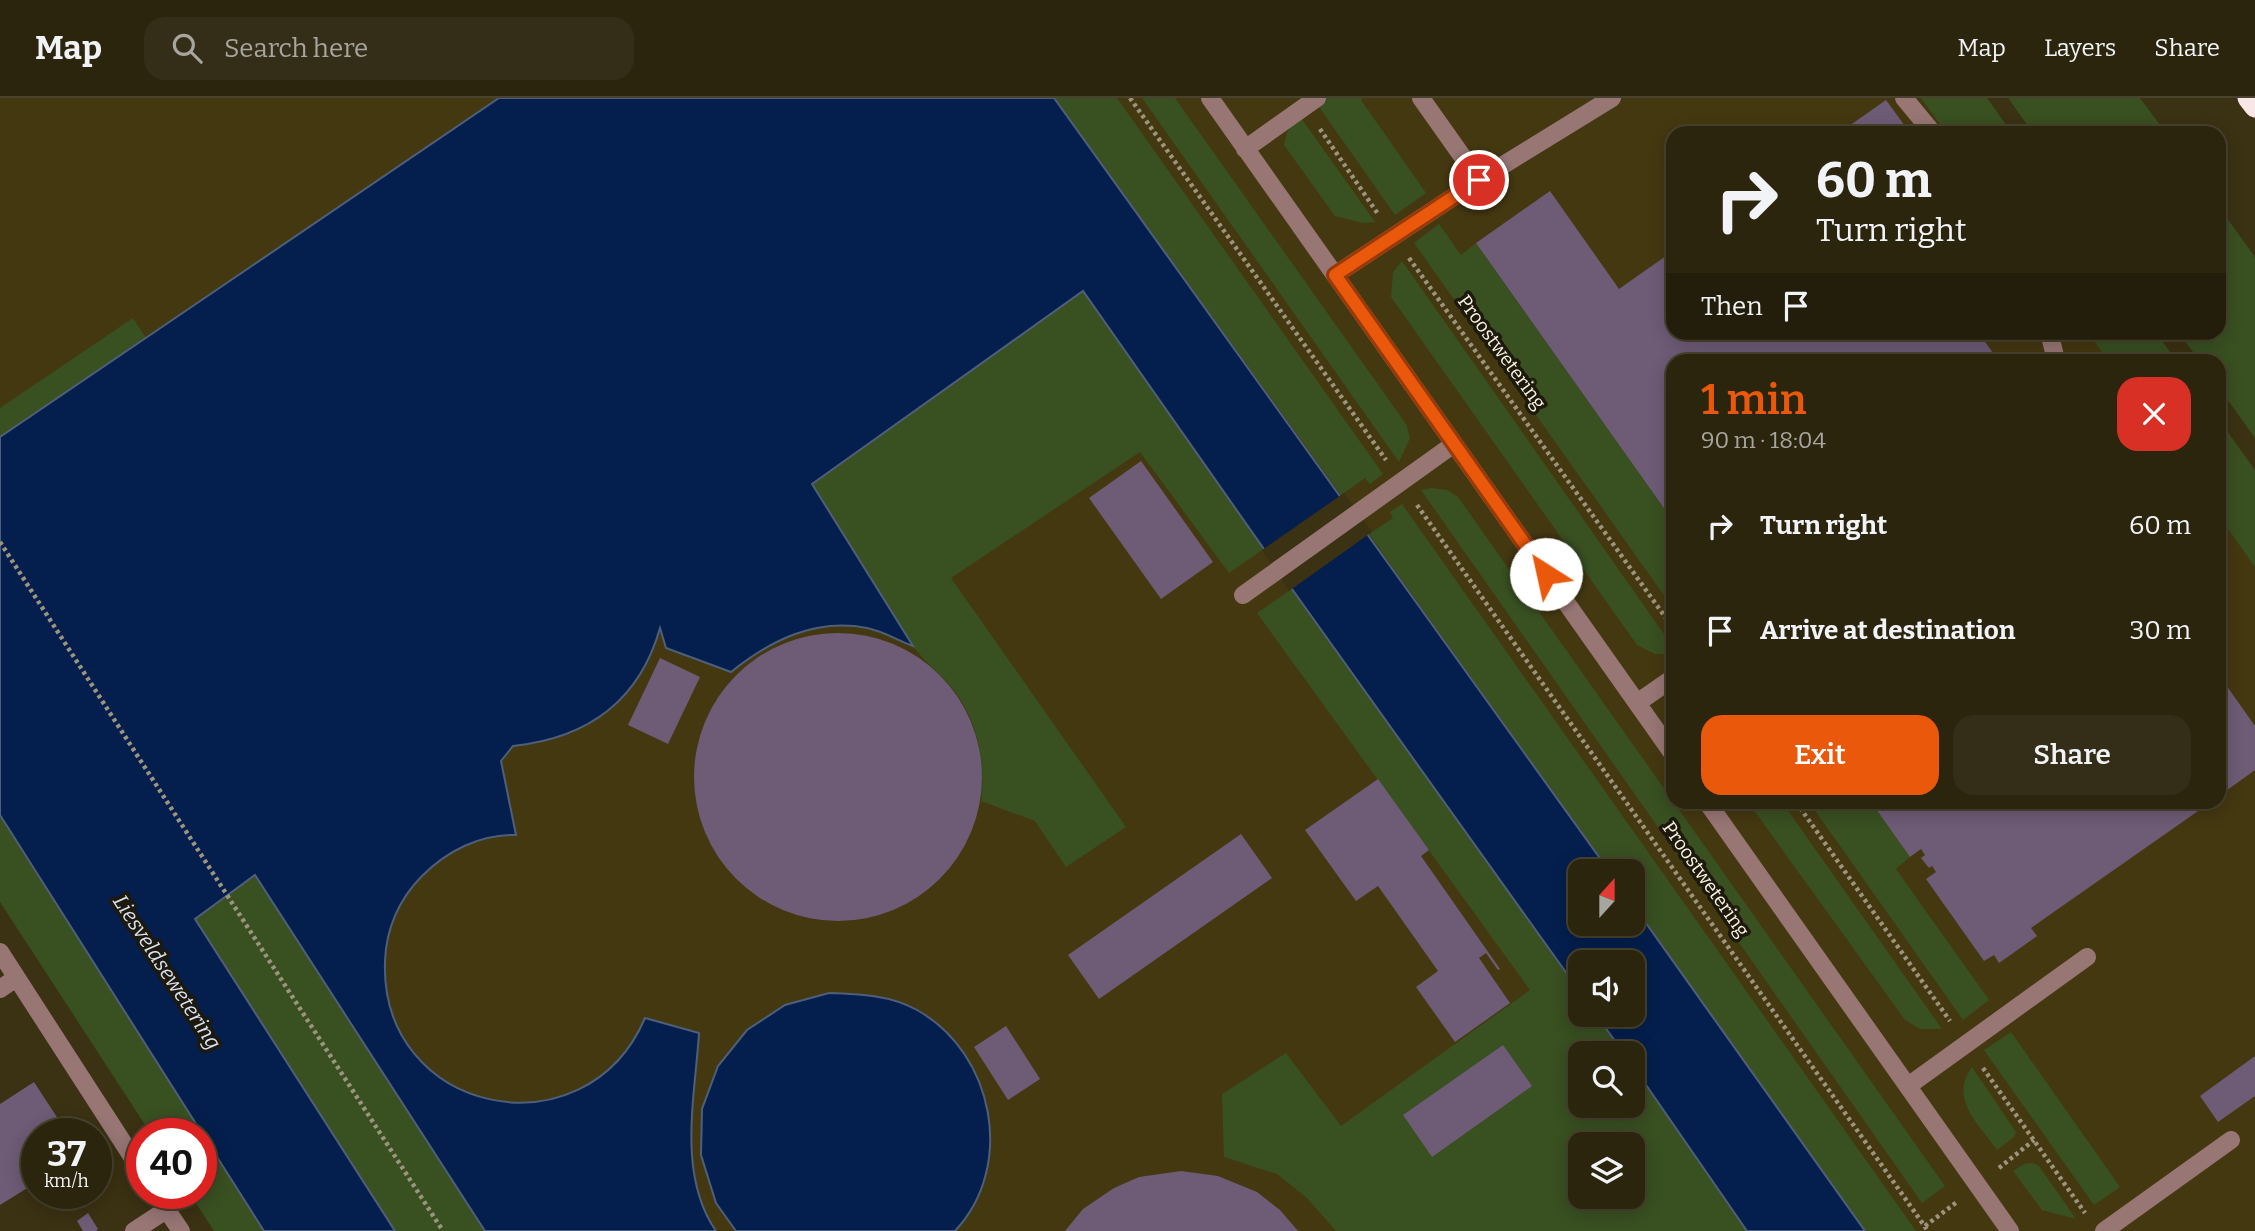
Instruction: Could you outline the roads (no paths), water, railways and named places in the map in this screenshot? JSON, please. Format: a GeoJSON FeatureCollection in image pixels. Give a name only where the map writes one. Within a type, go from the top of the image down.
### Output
{"type":"FeatureCollection","features":[{"type":"Feature","properties":{"kind":"highway"},"geometry":{"type":"LineString","coordinates":[[2248,98],[2255,107]]}},
{"type":"Feature","properties":{"kind":"street"},"geometry":{"type":"LineString","coordinates":[[1210,98],[1666,744]]}},
{"type":"Feature","properties":{"kind":"street"},"geometry":{"type":"LineString","coordinates":[[1421,98],[1479,180]]}},
{"type":"Feature","properties":{"kind":"street"},"geometry":{"type":"LineString","coordinates":[[1335,275],[1479,180],[1612,98]]}},
{"type":"Feature","properties":{"kind":"street"},"geometry":{"type":"LineString","coordinates":[[1904,98],[1927,126]]}},
{"type":"Feature","properties":{"kind":"street"},"geometry":{"type":"LineString","coordinates":[[1245,149],[1311,102]]}},
{"type":"Feature","properties":{"kind":"street"},"geometry":{"type":"LineString","coordinates":[[1243,594],[1454,444]]}},
{"type":"Feature","properties":{"kind":"street"},"geometry":{"type":"LineString","coordinates":[[1637,703],[1666,683]]}},
{"type":"Feature","properties":{"kind":"street"},"geometry":{"type":"LineString","coordinates":[[1712,809],[2010,1231]]}},
{"type":"Feature","properties":{"kind":"street"},"geometry":{"type":"LineString","coordinates":[[0,952],[126,1147]]}},
{"type":"Feature","properties":{"kind":"street"},"geometry":{"type":"LineString","coordinates":[[1908,1086],[2087,957]]}},
{"type":"Feature","properties":{"kind":"street"},"geometry":{"type":"LineString","coordinates":[[0,989],[16,978]]}},
{"type":"Feature","properties":{"kind":"street"},"geometry":{"type":"LineString","coordinates":[[2104,1231],[2231,1140]]}},
{"type":"Feature","properties":{"kind":"street"},"geometry":{"type":"LineString","coordinates":[[134,1231],[166,1210],[181,1231]]}},
{"type":"Feature","properties":{"kind":"water","name":"Liesveldsewetering"},"geometry":{"type":"Polygon","coordinates":[[[499,98],[1054,98],[1600,859],[1568,859],[1568,936],[1645,936],[1645,922],[1865,1231],[1747,1231],[1645,1083],[1645,1041],[1615,1041],[1605,1027],[1645,1027],[1645,950],[1568,950],[1568,975],[1083,291],[812,484],[913,646],[867,628],[829,626],[794,634],[778,641],[731,672],[666,648],[660,628],[639,677],[607,712],[565,735],[513,746],[501,761],[516,835],[477,841],[442,859],[414,885],[395,915],[388,937],[385,961],[392,1013],[415,1054],[449,1083],[490,1099],[535,1102],[578,1090],[616,1062],[645,1018],[699,1033],[692,1109],[692,1161],[704,1209],[716,1231],[485,1231],[255,875],[195,919],[395,1231],[264,1231],[217,1157],[217,1118],[192,1118],[0,815],[0,437],[499,98]]]}},
{"type":"Feature","properties":{"kind":"water"},"geometry":{"type":"Polygon","coordinates":[[[829,993],[885,998],[917,1010],[943,1029],[964,1054],[979,1082],[988,1112],[990,1144],[986,1175],[974,1205],[955,1231],[736,1231],[716,1203],[701,1155],[702,1109],[718,1066],[747,1030],[785,1005],[829,993]]]}}]}
